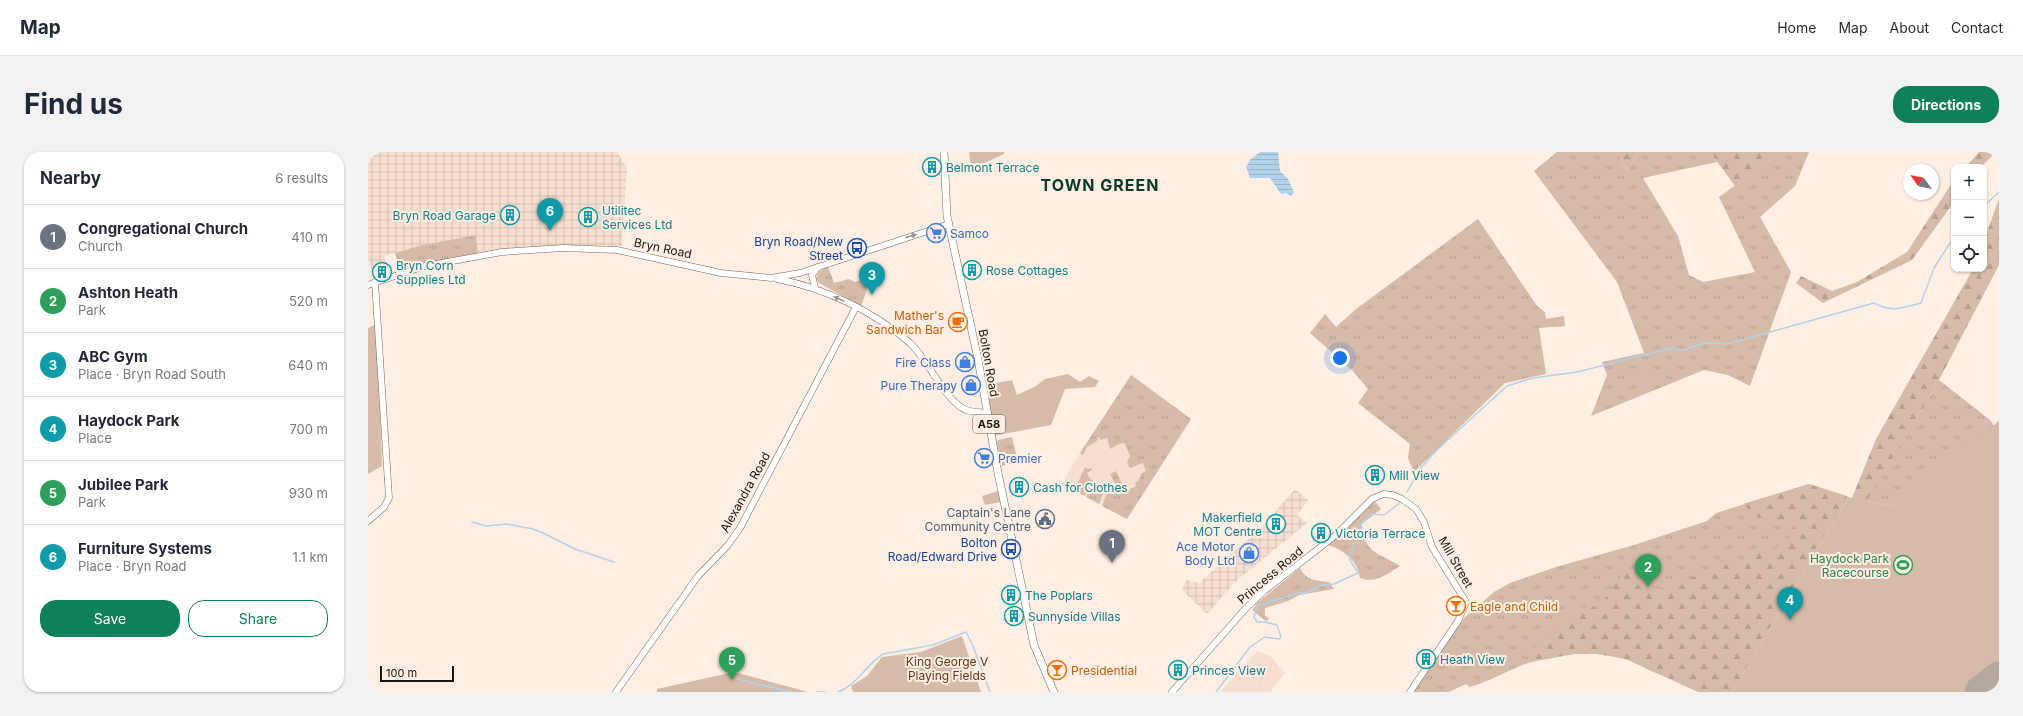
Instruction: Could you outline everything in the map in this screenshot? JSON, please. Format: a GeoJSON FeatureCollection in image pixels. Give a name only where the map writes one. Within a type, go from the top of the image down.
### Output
{"type":"FeatureCollection","features":[{"type":"Feature","properties":{"kind":"main road","name":"Bolton Road"},"geometry":{"type":"LineString","coordinates":[[944,152],[948,224],[978,359],[987,413],[1034,645],[1054,692]]}},
{"type":"Feature","properties":{"kind":"street","name":"Bryn Road"},"geometry":{"type":"LineString","coordinates":[[368,285],[425,266],[476,256],[502,252],[563,248],[617,250],[721,273],[771,278],[789,276],[948,224]]}},
{"type":"Feature","properties":{"kind":"street"},"geometry":{"type":"LineString","coordinates":[[815,288],[812,275],[818,266]]}},
{"type":"Feature","properties":{"kind":"street"},"geometry":{"type":"LineString","coordinates":[[771,278],[815,288],[856,307],[882,323],[910,343],[920,354],[953,401],[972,412],[987,413]]}},
{"type":"Feature","properties":{"kind":"street"},"geometry":{"type":"LineString","coordinates":[[368,521],[384,508],[389,498],[375,282]]}},
{"type":"Feature","properties":{"kind":"street","name":"Alexandra Road"},"geometry":{"type":"LineString","coordinates":[[616,692],[698,576],[728,545],[740,528],[856,307]]}},
{"type":"Feature","properties":{"kind":"street","name":"Mill Street"},"geometry":{"type":"LineString","coordinates":[[1372,498],[1383,494],[1393,494],[1416,509],[1424,522],[1432,546],[1464,597],[1465,606],[1458,621],[1410,692]]}},
{"type":"Feature","properties":{"kind":"street","name":"Princess Road"},"geometry":{"type":"LineString","coordinates":[[1172,692],[1247,607],[1264,591],[1336,535],[1372,498]]}},
{"type":"Feature","properties":{"kind":"shaded area"},"geometry":{"type":"Polygon","coordinates":[[[368,152],[617,152],[627,168],[622,246],[570,245],[478,252],[476,235],[422,245],[384,256],[389,274],[375,279],[368,258],[368,152]]]}},
{"type":"Feature","properties":{"kind":"shaded area"},"geometry":{"type":"Polygon","coordinates":[[[1131,375],[1191,419],[1127,519],[1062,484],[1074,462],[1131,375]]]}},
{"type":"Feature","properties":{"kind":"shaded area"},"geometry":{"type":"Polygon","coordinates":[[[1295,489],[1308,500],[1297,515],[1307,523],[1235,582],[1207,614],[1182,590],[1186,580],[1199,583],[1261,528],[1295,489]]]}},
{"type":"Feature","properties":{"kind":"shaded area"},"geometry":{"type":"Polygon","coordinates":[[[1257,651],[1270,656],[1285,673],[1270,692],[1220,692],[1257,651]]]}},
{"type":"Feature","properties":{"kind":"green space"},"geometry":{"type":"Polygon","coordinates":[[[969,152],[1004,152],[1004,154],[971,169],[969,152]]]}},
{"type":"Feature","properties":{"kind":"green space"},"geometry":{"type":"Polygon","coordinates":[[[1557,152],[1617,152],[1627,170],[1639,152],[1710,152],[1717,162],[1643,178],[1678,236],[1689,275],[1703,282],[1755,272],[1719,197],[1782,152],[1809,152],[1795,186],[1760,217],[1791,272],[1750,386],[1728,375],[1704,370],[1591,416],[1607,375],[1602,362],[1644,353],[1617,282],[1534,171],[1557,152]]]}},
{"type":"Feature","properties":{"kind":"green space"},"geometry":{"type":"Polygon","coordinates":[[[1617,152],[1639,152],[1627,170],[1617,152]]]}},
{"type":"Feature","properties":{"kind":"green space"},"geometry":{"type":"Polygon","coordinates":[[[1710,152],[1782,152],[1735,186],[1710,152]]]}},
{"type":"Feature","properties":{"kind":"green space"},"geometry":{"type":"Polygon","coordinates":[[[1979,152],[1996,152],[1984,164],[1969,164],[1979,152]]]}},
{"type":"Feature","properties":{"kind":"green space"},"geometry":{"type":"Polygon","coordinates":[[[1951,185],[1951,206],[1912,260],[1823,303],[1796,283],[1801,276],[1832,291],[1857,282],[1907,252],[1951,185]]]}},
{"type":"Feature","properties":{"kind":"green space"},"geometry":{"type":"Polygon","coordinates":[[[1999,199],[1999,265],[1939,380],[1862,509],[1845,515],[1876,439],[1971,272],[1987,272],[1987,232],[1999,199]]]}},
{"type":"Feature","properties":{"kind":"green space"},"geometry":{"type":"Polygon","coordinates":[[[1478,219],[1537,306],[1545,312],[1546,319],[1564,316],[1565,326],[1539,328],[1546,374],[1505,383],[1414,472],[1408,458],[1410,444],[1358,403],[1368,389],[1351,369],[1310,333],[1325,314],[1336,327],[1356,309],[1478,219]]]}},
{"type":"Feature","properties":{"kind":"green space"},"geometry":{"type":"Polygon","coordinates":[[[476,235],[478,254],[401,272],[395,253],[422,245],[476,235]]]}},
{"type":"Feature","properties":{"kind":"green space"},"geometry":{"type":"Polygon","coordinates":[[[828,266],[834,283],[849,279],[855,282],[872,276],[861,306],[819,283],[816,278],[819,272],[828,266]]]}},
{"type":"Feature","properties":{"kind":"green space"},"geometry":{"type":"Polygon","coordinates":[[[377,324],[382,466],[368,474],[368,328],[377,324]]]}},
{"type":"Feature","properties":{"kind":"green space"},"geometry":{"type":"Polygon","coordinates":[[[1647,366],[1650,380],[1629,385],[1626,370],[1647,366]]]}},
{"type":"Feature","properties":{"kind":"green space"},"geometry":{"type":"Polygon","coordinates":[[[1068,374],[1080,382],[1089,376],[1099,381],[1095,387],[1065,389],[1051,425],[992,436],[987,385],[1012,380],[1017,395],[1036,386],[1045,379],[1068,374]]]}},
{"type":"Feature","properties":{"kind":"green space"},"geometry":{"type":"Polygon","coordinates":[[[1131,375],[1191,419],[1127,519],[1102,506],[1107,493],[1117,488],[1110,474],[1116,471],[1124,488],[1126,487],[1129,490],[1136,486],[1135,483],[1139,480],[1142,473],[1146,471],[1143,463],[1130,468],[1127,462],[1130,456],[1125,444],[1121,443],[1110,449],[1107,438],[1100,440],[1099,437],[1097,438],[1098,440],[1087,447],[1083,455],[1080,453],[1131,375]]]}},
{"type":"Feature","properties":{"kind":"green space"},"geometry":{"type":"Polygon","coordinates":[[[1939,380],[1990,420],[1994,426],[1891,506],[1866,501],[1939,380]]]}},
{"type":"Feature","properties":{"kind":"green space","name":"Haydock Park Racecourse"},"geometry":{"type":"Polygon","coordinates":[[[1999,421],[1999,692],[1732,692],[1849,497],[1865,502],[1891,506],[1999,421]]]}},
{"type":"Feature","properties":{"kind":"green space"},"geometry":{"type":"Polygon","coordinates":[[[1012,437],[1018,462],[1002,466],[997,443],[998,440],[1012,437]]]}},
{"type":"Feature","properties":{"kind":"green space"},"geometry":{"type":"Polygon","coordinates":[[[1085,467],[1088,469],[1091,468],[1092,470],[1087,473],[1090,479],[1093,480],[1085,496],[1074,491],[1085,467]]]}},
{"type":"Feature","properties":{"kind":"green space"},"geometry":{"type":"Polygon","coordinates":[[[1094,481],[1097,482],[1103,494],[1099,504],[1086,497],[1094,481]]]}},
{"type":"Feature","properties":{"kind":"green space"},"geometry":{"type":"Polygon","coordinates":[[[1809,484],[1849,497],[1732,692],[1667,677],[1618,657],[1596,654],[1573,654],[1541,659],[1479,684],[1470,687],[1466,684],[1449,692],[1413,692],[1464,618],[1494,592],[1510,583],[1556,567],[1634,545],[1707,521],[1716,513],[1809,484]]]}},
{"type":"Feature","properties":{"kind":"green space"},"geometry":{"type":"Polygon","coordinates":[[[1809,484],[1847,496],[1732,692],[1698,692],[1626,659],[1597,654],[1574,654],[1531,662],[1531,651],[1579,608],[1599,606],[1624,573],[1640,569],[1654,591],[1783,545],[1789,539],[1795,520],[1758,518],[1743,504],[1809,484]]]}},
{"type":"Feature","properties":{"kind":"green space"},"geometry":{"type":"Polygon","coordinates":[[[998,491],[1001,502],[985,505],[982,496],[998,491]]]}},
{"type":"Feature","properties":{"kind":"green space"},"geometry":{"type":"Polygon","coordinates":[[[1374,500],[1381,509],[1362,524],[1363,534],[1369,547],[1400,566],[1386,575],[1376,579],[1366,580],[1360,578],[1356,566],[1349,557],[1339,549],[1327,545],[1374,500]]]}},
{"type":"Feature","properties":{"kind":"green space"},"geometry":{"type":"Polygon","coordinates":[[[1300,568],[1308,577],[1329,582],[1334,589],[1299,595],[1288,601],[1265,608],[1265,615],[1269,619],[1266,621],[1252,610],[1257,603],[1300,568]]]}},
{"type":"Feature","properties":{"kind":"green space","name":"King George V Playing Fields"},"geometry":{"type":"Polygon","coordinates":[[[962,636],[981,692],[853,692],[851,686],[867,676],[882,657],[921,652],[962,636]]]}},
{"type":"Feature","properties":{"kind":"green space"},"geometry":{"type":"Polygon","coordinates":[[[734,672],[808,692],[657,692],[657,689],[734,672]]]}},
{"type":"Feature","properties":{"kind":"water"},"geometry":{"type":"Polygon","coordinates":[[[1260,152],[1278,152],[1280,171],[1288,179],[1294,192],[1291,196],[1286,193],[1281,194],[1270,178],[1250,178],[1246,167],[1250,160],[1260,152]]]}},
{"type":"Feature","properties":{"kind":"waterway"},"geometry":{"type":"LineString","coordinates":[[1987,203],[1999,192]]}},
{"type":"Feature","properties":{"kind":"waterway"},"geometry":{"type":"LineString","coordinates":[[1407,492],[1420,469],[1438,449],[1507,386],[1533,378],[1577,372],[1672,348],[1683,350],[1705,343],[1727,344],[1874,303],[1892,309],[1921,303],[1934,268],[1951,242]]}},
{"type":"Feature","properties":{"kind":"waterway"},"geometry":{"type":"LineString","coordinates":[[1216,692],[1250,647],[1265,637],[1279,639],[1281,637],[1277,625],[1257,622],[1254,617],[1257,606],[1301,592],[1303,594],[1323,585],[1334,584],[1358,573],[1350,560],[1350,555],[1360,532],[1361,524],[1371,514],[1384,515],[1400,503]]}},
{"type":"Feature","properties":{"kind":"waterway"},"geometry":{"type":"LineString","coordinates":[[472,522],[486,526],[507,524],[533,529],[575,549],[614,562]]}},
{"type":"Feature","properties":{"kind":"waterway"},"geometry":{"type":"LineString","coordinates":[[838,692],[851,685],[877,658],[883,654],[933,645],[966,632],[973,646],[990,692]]}},
{"type":"Feature","properties":{"kind":"waterway"},"geometry":{"type":"LineString","coordinates":[[737,679],[790,692]]}},
{"type":"Feature","properties":{"kind":"waterway"},"geometry":{"type":"LineString","coordinates":[[816,692],[825,692]]}},
{"type":"Feature","properties":{"kind":"runway"},"geometry":{"type":"LineString","coordinates":[[1981,692],[1999,678]]}},
{"type":"Feature","properties":{"kind":"place","name":"Belmont Terrace"},"geometry":{"type":"Point","coordinates":[932,167]}},
{"type":"Feature","properties":{"kind":"place","name":"Bryn Road Garage"},"geometry":{"type":"Point","coordinates":[510,215]}},
{"type":"Feature","properties":{"kind":"place","name":"Utilitec Services Ltd"},"geometry":{"type":"Point","coordinates":[588,217]}},
{"type":"Feature","properties":{"kind":"place","name":"Furniture Systems"},"geometry":{"type":"Point","coordinates":[550,231]}},
{"type":"Feature","properties":{"kind":"place","name":"Samco"},"geometry":{"type":"Point","coordinates":[936,233]}},
{"type":"Feature","properties":{"kind":"place","name":"Bryn Road/New Street"},"geometry":{"type":"Point","coordinates":[857,248]}},
{"type":"Feature","properties":{"kind":"place","name":"Rose Cottages"},"geometry":{"type":"Point","coordinates":[972,270]}},
{"type":"Feature","properties":{"kind":"place","name":"Bryn Corn Supplies Ltd"},"geometry":{"type":"Point","coordinates":[382,272]}},
{"type":"Feature","properties":{"kind":"place","name":"ABC Gym"},"geometry":{"type":"Point","coordinates":[872,295]}},
{"type":"Feature","properties":{"kind":"place","name":"Mather's Sandwich Bar"},"geometry":{"type":"Point","coordinates":[958,322]}},
{"type":"Feature","properties":{"kind":"place","name":"Fire Class"},"geometry":{"type":"Point","coordinates":[965,362]}},
{"type":"Feature","properties":{"kind":"place","name":"Pure Therapy"},"geometry":{"type":"Point","coordinates":[971,385]}},
{"type":"Feature","properties":{"kind":"place","name":"Premier"},"geometry":{"type":"Point","coordinates":[984,458]}},
{"type":"Feature","properties":{"kind":"place","name":"Mill View"},"geometry":{"type":"Point","coordinates":[1375,475]}},
{"type":"Feature","properties":{"kind":"place","name":"Cash for Clothes"},"geometry":{"type":"Point","coordinates":[1019,487]}},
{"type":"Feature","properties":{"kind":"place","name":"Captain's Lane Community Centre"},"geometry":{"type":"Point","coordinates":[1045,519]}},
{"type":"Feature","properties":{"kind":"place","name":"Makerfield MOT Centre"},"geometry":{"type":"Point","coordinates":[1276,524]}},
{"type":"Feature","properties":{"kind":"place","name":"Victoria Terrace"},"geometry":{"type":"Point","coordinates":[1321,533]}},
{"type":"Feature","properties":{"kind":"place","name":"Bolton Road/Edward Drive"},"geometry":{"type":"Point","coordinates":[1011,549]}},
{"type":"Feature","properties":{"kind":"place","name":"Ace Motor Body Ltd"},"geometry":{"type":"Point","coordinates":[1249,553]}},
{"type":"Feature","properties":{"kind":"place","name":"Congregational Church"},"geometry":{"type":"Point","coordinates":[1112,563]}},
{"type":"Feature","properties":{"kind":"place","name":"Haydock Park Racecourse"},"geometry":{"type":"Point","coordinates":[1903,565]}},
{"type":"Feature","properties":{"kind":"place","name":"Ashton Heath"},"geometry":{"type":"Point","coordinates":[1648,587]}},
{"type":"Feature","properties":{"kind":"place","name":"The Poplars"},"geometry":{"type":"Point","coordinates":[1011,595]}},
{"type":"Feature","properties":{"kind":"place","name":"Eagle and Child"},"geometry":{"type":"Point","coordinates":[1456,606]}},
{"type":"Feature","properties":{"kind":"place","name":"Sunnyside Villas"},"geometry":{"type":"Point","coordinates":[1014,616]}},
{"type":"Feature","properties":{"kind":"place","name":"Haydock Park"},"geometry":{"type":"Point","coordinates":[1790,620]}},
{"type":"Feature","properties":{"kind":"place","name":"Heath View"},"geometry":{"type":"Point","coordinates":[1426,659]}},
{"type":"Feature","properties":{"kind":"place","name":"Presidential"},"geometry":{"type":"Point","coordinates":[1057,670]}},
{"type":"Feature","properties":{"kind":"place","name":"Princes View"},"geometry":{"type":"Point","coordinates":[1178,670]}},
{"type":"Feature","properties":{"kind":"place","name":"Jubilee Park"},"geometry":{"type":"Point","coordinates":[732,680]}},
{"type":"Feature","properties":{"kind":"district","name":"TOWN GREEN"},"geometry":{"type":"Point","coordinates":[1100,185]}}]}
